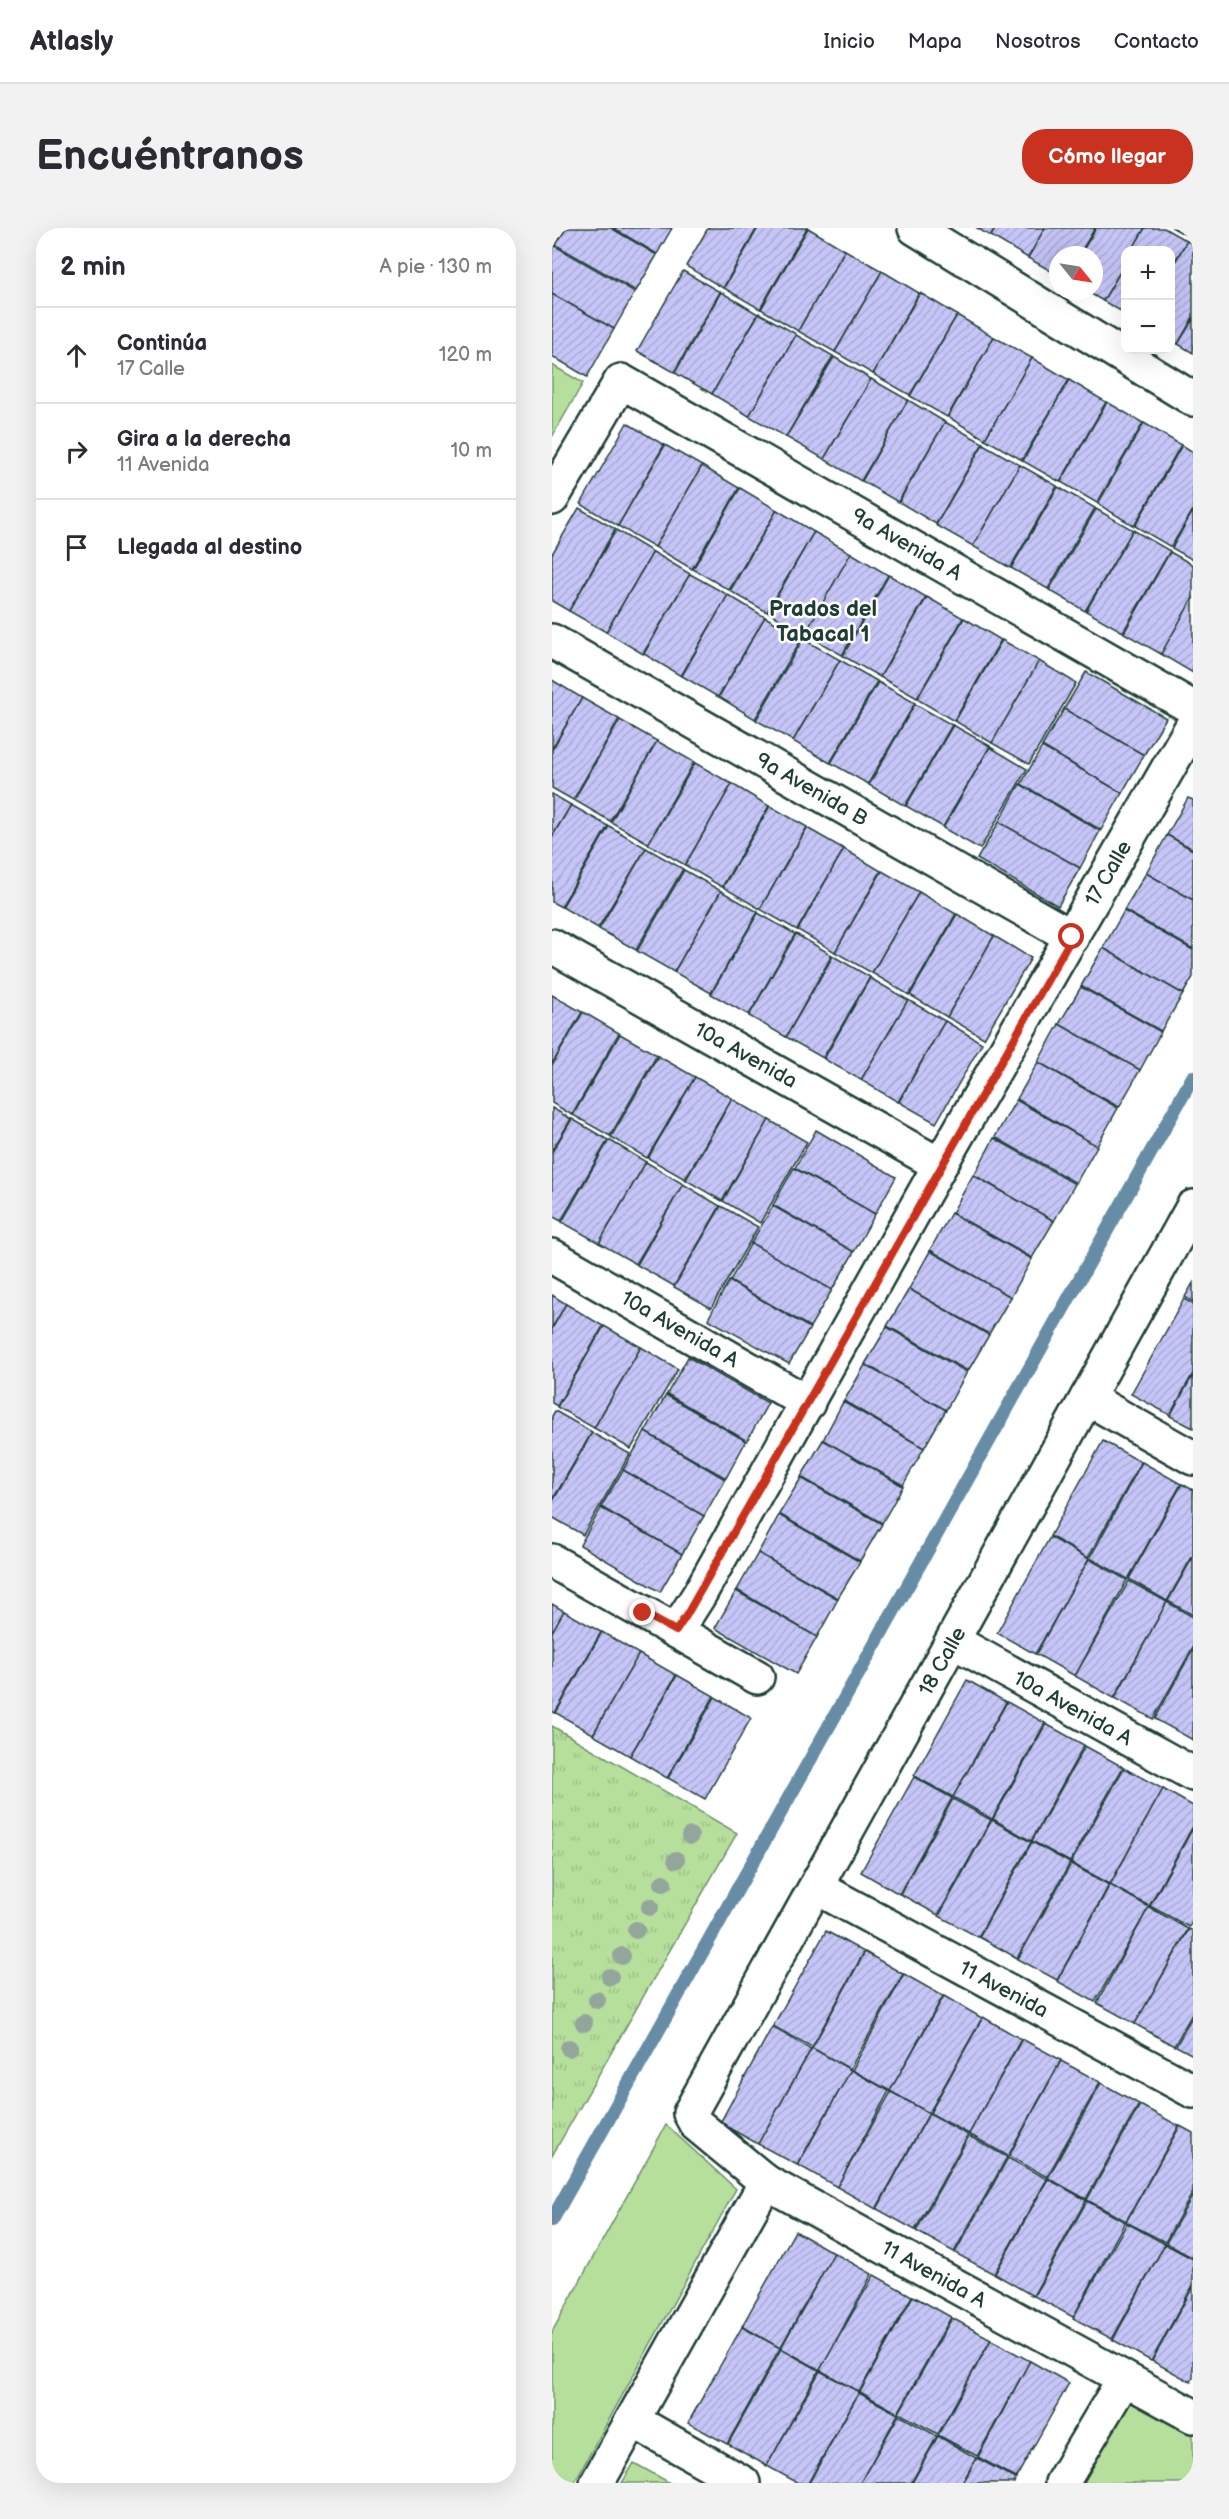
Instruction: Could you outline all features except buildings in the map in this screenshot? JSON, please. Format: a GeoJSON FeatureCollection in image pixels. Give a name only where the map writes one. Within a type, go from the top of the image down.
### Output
{"type":"FeatureCollection","features":[{"type":"Feature","properties":{"kind":"street"},"geometry":{"type":"LineString","coordinates":[[915,228],[1193,399]]}},
{"type":"Feature","properties":{"kind":"street","name":"9a Avenida A"},"geometry":{"type":"LineString","coordinates":[[552,498],[621,381],[1193,708]]}},
{"type":"Feature","properties":{"kind":"street","name":"9a Avenida B"},"geometry":{"type":"LineString","coordinates":[[552,641],[1072,937]]}},
{"type":"Feature","properties":{"kind":"street","name":"17 Calle"},"geometry":{"type":"LineString","coordinates":[[681,1624],[808,1403],[940,1165],[1193,725]]}},
{"type":"Feature","properties":{"kind":"street","name":"10a Avenida"},"geometry":{"type":"LineString","coordinates":[[552,946],[940,1165]]}},
{"type":"Feature","properties":{"kind":"street","name":"18 Calle"},"geometry":{"type":"LineString","coordinates":[[690,2113],[1193,1207]]}},
{"type":"Feature","properties":{"kind":"street","name":"10a Avenida A"},"geometry":{"type":"LineString","coordinates":[[552,1256],[808,1403]]}},
{"type":"Feature","properties":{"kind":"street"},"geometry":{"type":"LineString","coordinates":[[1088,1398],[1193,1458]]}},
{"type":"Feature","properties":{"kind":"street"},"geometry":{"type":"LineString","coordinates":[[552,1561],[681,1624],[757,1677]]}},
{"type":"Feature","properties":{"kind":"street","name":"10a Avenida A"},"geometry":{"type":"LineString","coordinates":[[953,1641],[1193,1774]]}},
{"type":"Feature","properties":{"kind":"street","name":"11 Avenida"},"geometry":{"type":"LineString","coordinates":[[816,1887],[1193,2091]]}},
{"type":"Feature","properties":{"kind":"street","name":"11 Avenida A"},"geometry":{"type":"LineString","coordinates":[[690,2113],[696,2124],[766,2182],[1193,2416]]}},
{"type":"Feature","properties":{"kind":"street"},"geometry":{"type":"LineString","coordinates":[[597,2483],[634,2421],[766,2182]]}},
{"type":"Feature","properties":{"kind":"street"},"geometry":{"type":"LineString","coordinates":[[1062,2483],[1124,2379]]}},
{"type":"Feature","properties":{"kind":"street"},"geometry":{"type":"LineString","coordinates":[[634,2421],[743,2483]]}},
{"type":"Feature","properties":{"kind":"green space"},"geometry":{"type":"Polygon","coordinates":[[[552,365],[583,383],[552,437],[552,365]]]}},
{"type":"Feature","properties":{"kind":"green space"},"geometry":{"type":"Polygon","coordinates":[[[552,1726],[737,1833],[552,2156],[552,1726]]]}},
{"type":"Feature","properties":{"kind":"green space"},"geometry":{"type":"Polygon","coordinates":[[[666,2125],[736,2189],[574,2483],[552,2483],[552,2332],[666,2125]]]}},
{"type":"Feature","properties":{"kind":"green space"},"geometry":{"type":"Polygon","coordinates":[[[1124,2379],[1193,2416],[1193,2483],[1062,2483],[1124,2379]]]}},
{"type":"Feature","properties":{"kind":"green space"},"geometry":{"type":"Polygon","coordinates":[[[634,2463],[670,2483],[622,2483],[634,2463]]]}},
{"type":"Feature","properties":{"kind":"waterway"},"geometry":{"type":"LineString","coordinates":[[552,2220],[1193,1077]]}},
{"type":"Feature","properties":{"kind":"district","name":"Prados del Tabacal 1"},"geometry":{"type":"Point","coordinates":[823,620]}},
{"type":"Feature","properties":{"kind":"route"},"geometry":{"type":"LineString","coordinates":[[643,1613],[676,1631],[686,1616],[940,1165],[1072,937]]}}]}
